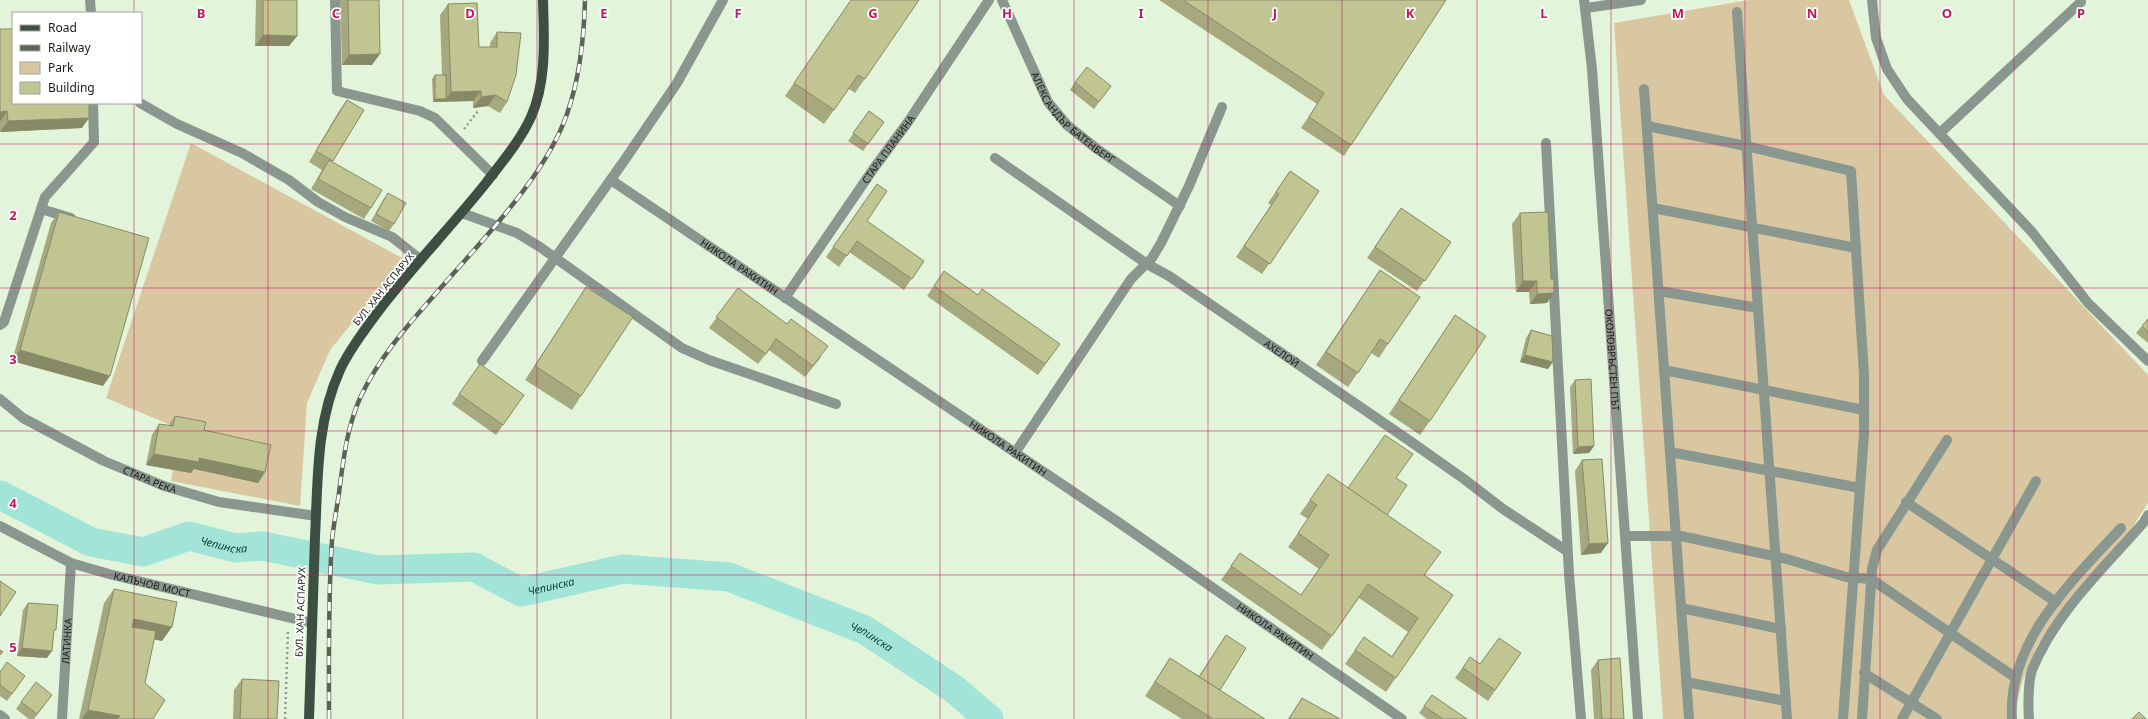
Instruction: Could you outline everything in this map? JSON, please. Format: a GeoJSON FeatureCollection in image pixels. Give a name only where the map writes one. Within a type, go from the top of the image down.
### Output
{"type":"FeatureCollection","features":[{"type":"Feature","properties":{"kind":"main road","name":"БУЛ. ХАН АСПАРУХ"},"geometry":{"type":"LineString","coordinates":[[309,719],[320,439],[327,401],[341,367],[364,330],[493,175],[515,145],[531,116],[540,88],[544,47],[543,0]]}},
{"type":"Feature","properties":{"kind":"street"},"geometry":{"type":"LineString","coordinates":[[90,0],[91,12]]}},
{"type":"Feature","properties":{"kind":"street"},"geometry":{"type":"LineString","coordinates":[[335,0],[337,91],[420,111],[435,118],[493,175]]}},
{"type":"Feature","properties":{"kind":"street"},"geometry":{"type":"LineString","coordinates":[[482,361],[611,180],[677,83],[723,0]]}},
{"type":"Feature","properties":{"kind":"street","name":"СТАРА ПЛАНИНА"},"geometry":{"type":"LineString","coordinates":[[785,298],[874,168],[908,122],[989,0]]}},
{"type":"Feature","properties":{"kind":"street","name":"АЛЕКСАНДЪР БАТЕНБЕРГ"},"geometry":{"type":"LineString","coordinates":[[1002,0],[1048,102],[1067,125],[1097,149],[1180,206]]}},
{"type":"Feature","properties":{"kind":"street"},"geometry":{"type":"LineString","coordinates":[[1585,4],[1641,0]]}},
{"type":"Feature","properties":{"kind":"street"},"geometry":{"type":"LineString","coordinates":[[1872,0],[1876,38],[1887,69],[1907,98],[2032,232],[2088,302],[2148,361]]}},
{"type":"Feature","properties":{"kind":"street"},"geometry":{"type":"LineString","coordinates":[[1940,133],[2081,2]]}},
{"type":"Feature","properties":{"kind":"street","name":"ОКОЛОВРЪСТЕН ПЪТ"},"geometry":{"type":"LineString","coordinates":[[1585,4],[1638,719]]}},
{"type":"Feature","properties":{"kind":"street"},"geometry":{"type":"LineString","coordinates":[[1737,12],[1787,719]]}},
{"type":"Feature","properties":{"kind":"street"},"geometry":{"type":"LineString","coordinates":[[1644,90],[1689,719]]}},
{"type":"Feature","properties":{"kind":"street"},"geometry":{"type":"LineString","coordinates":[[0,325],[4,322],[45,197],[94,142],[93,104]]}},
{"type":"Feature","properties":{"kind":"street"},"geometry":{"type":"LineString","coordinates":[[142,104],[176,124],[242,154],[289,180],[318,202],[345,217],[392,237],[421,260]]}},
{"type":"Feature","properties":{"kind":"street"},"geometry":{"type":"LineString","coordinates":[[1015,453],[1131,279],[1147,264],[1161,243],[1180,206],[1222,108]]}},
{"type":"Feature","properties":{"kind":"street"},"geometry":{"type":"LineString","coordinates":[[1647,126],[1746,146],[1851,171],[1864,375],[1864,410],[1854,577],[1843,719]]}},
{"type":"Feature","properties":{"kind":"street"},"geometry":{"type":"LineString","coordinates":[[1546,143],[1567,551],[1580,719]]}},
{"type":"Feature","properties":{"kind":"street","name":"АХЕЛОЙ"},"geometry":{"type":"LineString","coordinates":[[995,158],[1147,264],[1175,281],[1445,466],[1503,509],[1567,551]]}},
{"type":"Feature","properties":{"kind":"street","name":"НИКОЛА РАКИТИН"},"geometry":{"type":"LineString","coordinates":[[611,180],[1015,453],[1402,719]]}},
{"type":"Feature","properties":{"kind":"street"},"geometry":{"type":"LineString","coordinates":[[1653,208],[1856,248]]}},
{"type":"Feature","properties":{"kind":"street"},"geometry":{"type":"LineString","coordinates":[[41,209],[84,223]]}},
{"type":"Feature","properties":{"kind":"street"},"geometry":{"type":"LineString","coordinates":[[462,213],[517,233],[555,258],[682,348],[709,360],[836,404]]}},
{"type":"Feature","properties":{"kind":"street"},"geometry":{"type":"LineString","coordinates":[[1659,291],[1758,308]]}},
{"type":"Feature","properties":{"kind":"street"},"geometry":{"type":"LineString","coordinates":[[1664,370],[1864,410]]}},
{"type":"Feature","properties":{"kind":"street","name":"СТАРА РЕКА"},"geometry":{"type":"LineString","coordinates":[[0,398],[24,418],[104,461],[164,486],[219,502],[316,516]]}},
{"type":"Feature","properties":{"kind":"street"},"geometry":{"type":"LineString","coordinates":[[1862,719],[1871,579],[1877,550],[1906,502],[1947,440]]}},
{"type":"Feature","properties":{"kind":"street"},"geometry":{"type":"LineString","coordinates":[[1670,452],[1860,488]]}},
{"type":"Feature","properties":{"kind":"street"},"geometry":{"type":"LineString","coordinates":[[1902,719],[2036,481]]}},
{"type":"Feature","properties":{"kind":"street"},"geometry":{"type":"LineString","coordinates":[[1906,502],[2056,602]]}},
{"type":"Feature","properties":{"kind":"street"},"geometry":{"type":"LineString","coordinates":[[2029,719],[2028,710],[2032,672],[2049,637],[2072,604],[2144,522],[2148,514]]}},
{"type":"Feature","properties":{"kind":"street","name":"КАЛЪЧОВ МОСТ"},"geometry":{"type":"LineString","coordinates":[[0,526],[71,563],[109,574],[312,624]]}},
{"type":"Feature","properties":{"kind":"street"},"geometry":{"type":"LineString","coordinates":[[2012,719],[2011,707],[2016,678],[2024,654],[2056,602],[2073,580],[2122,528]]}},
{"type":"Feature","properties":{"kind":"street"},"geometry":{"type":"LineString","coordinates":[[1625,536],[1676,536],[1776,557],[1846,578],[1854,577],[1871,579],[2016,678]]}},
{"type":"Feature","properties":{"kind":"street","name":"ЛАТИНКА"},"geometry":{"type":"LineString","coordinates":[[62,719],[71,563]]}},
{"type":"Feature","properties":{"kind":"street"},"geometry":{"type":"LineString","coordinates":[[1681,608],[1781,629]]}},
{"type":"Feature","properties":{"kind":"street"},"geometry":{"type":"LineString","coordinates":[[1864,673],[1937,719]]}},
{"type":"Feature","properties":{"kind":"street"},"geometry":{"type":"LineString","coordinates":[[1686,682],[1786,701]]}},
{"type":"Feature","properties":{"kind":"street"},"geometry":{"type":"LineString","coordinates":[[0,715],[4,719]]}},
{"type":"Feature","properties":{"kind":"path"},"geometry":{"type":"LineString","coordinates":[[285,719],[288,618]]}},
{"type":"Feature","properties":{"kind":"green space"},"geometry":{"type":"Polygon","coordinates":[[[1749,0],[1849,0],[1884,95],[2148,375],[2148,503],[2126,537],[2059,613],[2037,646],[2022,682],[2015,712],[2016,719],[1663,719],[1614,23],[1749,0]]]}},
{"type":"Feature","properties":{"kind":"green space"},"geometry":{"type":"Polygon","coordinates":[[[191,143],[404,259],[330,350],[307,403],[300,506],[171,481],[180,429],[106,398],[191,143]]]}},
{"type":"Feature","properties":{"kind":"building"},"geometry":{"type":"Polygon","coordinates":[[[263,0],[297,0],[297,36],[263,35],[263,0]]]}},
{"type":"Feature","properties":{"kind":"building"},"geometry":{"type":"Polygon","coordinates":[[[348,0],[379,0],[380,54],[349,55],[348,0]]]}},
{"type":"Feature","properties":{"kind":"building"},"geometry":{"type":"Polygon","coordinates":[[[851,0],[919,0],[865,79],[858,75],[834,110],[794,83],[851,0]]]}},
{"type":"Feature","properties":{"kind":"building"},"geometry":{"type":"Polygon","coordinates":[[[1183,0],[1446,0],[1351,145],[1309,117],[1324,93],[1183,0]]]}},
{"type":"Feature","properties":{"kind":"building"},"geometry":{"type":"Polygon","coordinates":[[[477,3],[479,47],[497,47],[497,32],[521,33],[516,75],[507,102],[496,95],[481,97],[481,91],[451,92],[448,4],[477,3]]]}},
{"type":"Feature","properties":{"kind":"building"},"geometry":{"type":"Polygon","coordinates":[[[0,29],[12,29],[12,104],[89,104],[89,118],[8,121],[7,111],[0,112],[0,29]]]}},
{"type":"Feature","properties":{"kind":"building"},"geometry":{"type":"Polygon","coordinates":[[[1087,67],[1111,86],[1099,102],[1075,82],[1087,67]]]}},
{"type":"Feature","properties":{"kind":"building"},"geometry":{"type":"Polygon","coordinates":[[[435,75],[446,75],[446,99],[435,99],[435,75]]]}},
{"type":"Feature","properties":{"kind":"building"},"geometry":{"type":"Polygon","coordinates":[[[347,100],[364,110],[333,161],[316,151],[347,100]]]}},
{"type":"Feature","properties":{"kind":"building"},"geometry":{"type":"Polygon","coordinates":[[[869,111],[884,122],[868,144],[853,133],[869,111]]]}},
{"type":"Feature","properties":{"kind":"building"},"geometry":{"type":"Polygon","coordinates":[[[329,160],[382,190],[371,208],[318,179],[329,160]]]}},
{"type":"Feature","properties":{"kind":"building"},"geometry":{"type":"Polygon","coordinates":[[[1290,171],[1319,191],[1270,264],[1244,246],[1279,194],[1276,192],[1290,171]]]}},
{"type":"Feature","properties":{"kind":"building"},"geometry":{"type":"Polygon","coordinates":[[[877,184],[887,191],[867,221],[924,261],[912,279],[857,241],[847,256],[833,247],[877,184]]]}},
{"type":"Feature","properties":{"kind":"building"},"geometry":{"type":"Polygon","coordinates":[[[388,193],[406,203],[394,224],[376,214],[388,193]]]}},
{"type":"Feature","properties":{"kind":"building"},"geometry":{"type":"Polygon","coordinates":[[[1401,208],[1451,242],[1425,281],[1375,247],[1401,208]]]}},
{"type":"Feature","properties":{"kind":"building"},"geometry":{"type":"Polygon","coordinates":[[[59,212],[149,238],[110,376],[20,350],[59,212]]]}},
{"type":"Feature","properties":{"kind":"building"},"geometry":{"type":"Polygon","coordinates":[[[1548,212],[1551,279],[1554,279],[1554,293],[1537,294],[1537,281],[1523,281],[1520,213],[1548,212]]]}},
{"type":"Feature","properties":{"kind":"building"},"geometry":{"type":"Polygon","coordinates":[[[1380,270],[1420,297],[1388,344],[1380,339],[1358,373],[1326,352],[1380,270]]]}},
{"type":"Feature","properties":{"kind":"building"},"geometry":{"type":"Polygon","coordinates":[[[944,271],[978,295],[982,289],[1060,344],[1045,364],[934,286],[944,271]]]}},
{"type":"Feature","properties":{"kind":"building"},"geometry":{"type":"Polygon","coordinates":[[[586,287],[633,317],[581,396],[535,366],[586,287]]]}},
{"type":"Feature","properties":{"kind":"building"},"geometry":{"type":"Polygon","coordinates":[[[738,288],[787,324],[791,319],[828,346],[813,366],[776,339],[766,354],[716,317],[738,288]]]}},
{"type":"Feature","properties":{"kind":"building"},"geometry":{"type":"Polygon","coordinates":[[[1455,315],[1486,336],[1430,421],[1399,400],[1455,315]]]}},
{"type":"Feature","properties":{"kind":"building"},"geometry":{"type":"Polygon","coordinates":[[[2148,319],[2148,332],[2142,326],[2148,319]]]}},
{"type":"Feature","properties":{"kind":"building"},"geometry":{"type":"Polygon","coordinates":[[[1531,330],[1552,336],[1553,362],[1525,355],[1531,330]]]}},
{"type":"Feature","properties":{"kind":"building"},"geometry":{"type":"Polygon","coordinates":[[[480,364],[524,395],[503,425],[459,394],[480,364]]]}},
{"type":"Feature","properties":{"kind":"building"},"geometry":{"type":"Polygon","coordinates":[[[1591,379],[1594,446],[1578,447],[1575,380],[1591,379]]]}},
{"type":"Feature","properties":{"kind":"building"},"geometry":{"type":"Polygon","coordinates":[[[175,416],[206,422],[204,430],[271,445],[265,472],[199,458],[199,462],[154,454],[159,424],[173,426],[175,416]]]}},
{"type":"Feature","properties":{"kind":"building"},"geometry":{"type":"Polygon","coordinates":[[[1385,435],[1413,454],[1396,478],[1407,485],[1387,515],[1348,488],[1385,435]]]}},
{"type":"Feature","properties":{"kind":"building"},"geometry":{"type":"Polygon","coordinates":[[[1602,459],[1608,543],[1589,544],[1582,460],[1602,459]]]}},
{"type":"Feature","properties":{"kind":"building"},"geometry":{"type":"Polygon","coordinates":[[[1328,474],[1441,552],[1424,575],[1453,595],[1396,678],[1355,650],[1364,637],[1392,657],[1418,618],[1368,584],[1332,636],[1231,566],[1240,553],[1301,595],[1329,555],[1298,533],[1317,505],[1310,500],[1328,474]]]}},
{"type":"Feature","properties":{"kind":"building"},"geometry":{"type":"Polygon","coordinates":[[[0,581],[16,592],[0,616],[0,581]]]}},
{"type":"Feature","properties":{"kind":"building"},"geometry":{"type":"Polygon","coordinates":[[[114,589],[177,602],[172,627],[134,619],[132,627],[156,631],[145,683],[165,700],[153,719],[117,719],[120,716],[88,710],[114,589]]]}},
{"type":"Feature","properties":{"kind":"building"},"geometry":{"type":"Polygon","coordinates":[[[28,603],[58,605],[56,630],[54,630],[52,651],[22,648],[28,603]]]}},
{"type":"Feature","properties":{"kind":"building"},"geometry":{"type":"Polygon","coordinates":[[[1226,635],[1246,648],[1220,690],[1199,677],[1226,635]]]}},
{"type":"Feature","properties":{"kind":"building"},"geometry":{"type":"Polygon","coordinates":[[[1499,638],[1521,653],[1495,690],[1463,668],[1470,657],[1480,664],[1499,638]]]}},
{"type":"Feature","properties":{"kind":"building"},"geometry":{"type":"Polygon","coordinates":[[[1170,658],[1265,719],[1213,719],[1155,682],[1170,658]]]}},
{"type":"Feature","properties":{"kind":"building"},"geometry":{"type":"Polygon","coordinates":[[[1620,658],[1624,719],[1602,719],[1598,660],[1620,658]]]}},
{"type":"Feature","properties":{"kind":"building"},"geometry":{"type":"Polygon","coordinates":[[[7,662],[25,676],[12,694],[0,685],[0,672],[7,662]]]}},
{"type":"Feature","properties":{"kind":"building"},"geometry":{"type":"Polygon","coordinates":[[[242,679],[279,681],[277,719],[240,719],[242,679]]]}},
{"type":"Feature","properties":{"kind":"building"},"geometry":{"type":"Polygon","coordinates":[[[36,682],[52,695],[37,714],[21,702],[36,682]]]}},
{"type":"Feature","properties":{"kind":"building"},"geometry":{"type":"Polygon","coordinates":[[[1432,695],[1467,719],[1443,719],[1424,706],[1432,695]]]}},
{"type":"Feature","properties":{"kind":"building"},"geometry":{"type":"Polygon","coordinates":[[[1302,698],[1340,719],[1289,719],[1302,698]]]}},
{"type":"Feature","properties":{"kind":"building"},"geometry":{"type":"Polygon","coordinates":[[[2139,712],[2146,719],[2132,719],[2139,712]]]}},
{"type":"Feature","properties":{"kind":"waterway","name":"Чепинска"},"geometry":{"type":"LineString","coordinates":[[0,495],[91,542],[143,552],[189,536],[235,548],[263,546],[378,570],[474,567],[521,592],[623,569],[729,577],[865,630],[954,689],[989,719]]}},
{"type":"Feature","properties":{"kind":"railway"},"geometry":{"type":"LineString","coordinates":[[329,719],[329,607],[332,540],[345,451],[353,417],[361,396],[384,357],[411,321],[488,235],[526,188],[556,139],[567,114],[578,72],[584,29],[585,0]]}}]}
